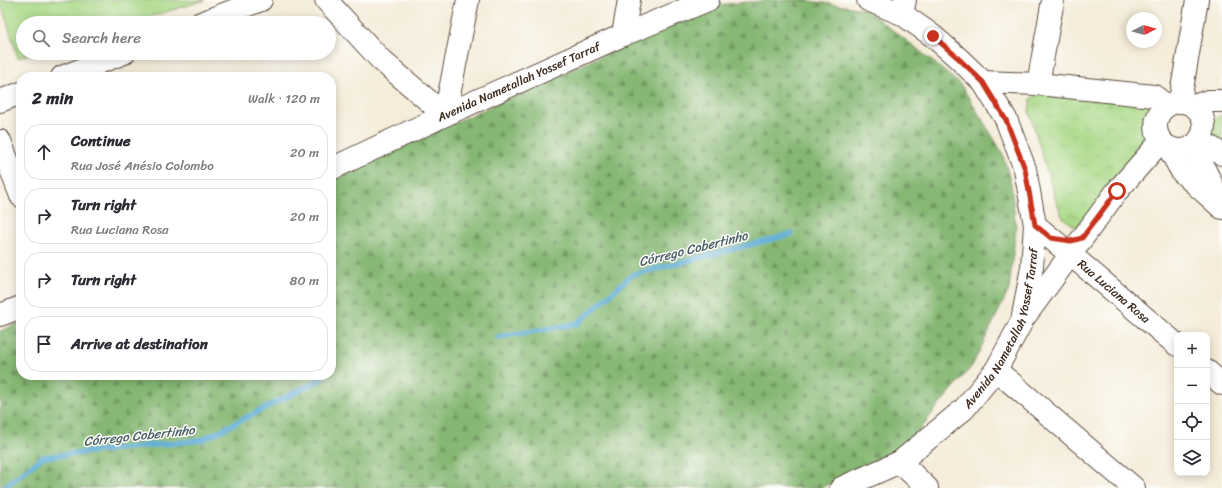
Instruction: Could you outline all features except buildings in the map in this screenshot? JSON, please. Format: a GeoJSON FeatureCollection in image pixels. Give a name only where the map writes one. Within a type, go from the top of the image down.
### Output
{"type":"FeatureCollection","features":[{"type":"Feature","properties":{"kind":"street"},"geometry":{"type":"LineString","coordinates":[[219,16],[261,0]]}},
{"type":"Feature","properties":{"kind":"street"},"geometry":{"type":"LineString","coordinates":[[326,0],[381,60],[445,115],[468,0]]}},
{"type":"Feature","properties":{"kind":"street"},"geometry":{"type":"LineString","coordinates":[[623,35],[629,0]]}},
{"type":"Feature","properties":{"kind":"street","name":"Avenida Nametallah Yossef Tarraf"},"geometry":{"type":"LineString","coordinates":[[336,167],[445,115],[623,35],[708,0]]}},
{"type":"Feature","properties":{"kind":"street","name":"Avenida Nametallah Yossef Tarraf"},"geometry":{"type":"LineString","coordinates":[[841,488],[900,462],[964,408],[996,370],[1022,321],[1032,267],[1043,232],[1025,169],[1006,120],[983,82],[904,7],[868,0]]}},
{"type":"Feature","properties":{"kind":"street"},"geometry":{"type":"LineString","coordinates":[[1038,84],[1053,0]]}},
{"type":"Feature","properties":{"kind":"street"},"geometry":{"type":"LineString","coordinates":[[1180,104],[1197,0]]}},
{"type":"Feature","properties":{"kind":"street"},"geometry":{"type":"LineString","coordinates":[[75,72],[106,60]]}},
{"type":"Feature","properties":{"kind":"street"},"geometry":{"type":"LineString","coordinates":[[983,82],[1038,84],[1154,96],[1199,111],[1203,118],[1204,126],[1203,134],[1196,143],[1185,150],[1177,150],[1165,144]]}},
{"type":"Feature","properties":{"kind":"street"},"geometry":{"type":"LineString","coordinates":[[0,101],[16,95]]}},
{"type":"Feature","properties":{"kind":"street"},"geometry":{"type":"LineString","coordinates":[[1222,102],[1208,101],[1180,104],[1160,113],[1156,122],[1157,132],[1182,172],[1222,208]]}},
{"type":"Feature","properties":{"kind":"street"},"geometry":{"type":"LineString","coordinates":[[0,141],[16,183]]}},
{"type":"Feature","properties":{"kind":"street"},"geometry":{"type":"LineString","coordinates":[[1196,143],[1222,154]]}},
{"type":"Feature","properties":{"kind":"street"},"geometry":{"type":"LineString","coordinates":[[1196,143],[1222,205]]}},
{"type":"Feature","properties":{"kind":"street"},"geometry":{"type":"LineString","coordinates":[[1022,321],[1117,191],[1165,144]]}},
{"type":"Feature","properties":{"kind":"street","name":"Rua Luciana Rosa"},"geometry":{"type":"LineString","coordinates":[[1043,232],[1076,246],[1174,342]]}},
{"type":"Feature","properties":{"kind":"street"},"geometry":{"type":"LineString","coordinates":[[0,315],[16,309]]}},
{"type":"Feature","properties":{"kind":"street"},"geometry":{"type":"LineString","coordinates":[[996,370],[1134,488]]}},
{"type":"Feature","properties":{"kind":"street"},"geometry":{"type":"LineString","coordinates":[[1210,374],[1222,384]]}},
{"type":"Feature","properties":{"kind":"street"},"geometry":{"type":"LineString","coordinates":[[900,462],[928,488]]}},
{"type":"Feature","properties":{"kind":"green space"},"geometry":{"type":"Polygon","coordinates":[[[0,0],[205,0],[153,16],[16,16],[16,52],[0,0]]]}},
{"type":"Feature","properties":{"kind":"green space"},"geometry":{"type":"Polygon","coordinates":[[[772,0],[803,0],[865,9],[915,47],[961,85],[1002,152],[1011,183],[1016,228],[1009,290],[972,366],[934,411],[906,448],[843,479],[820,488],[0,488],[0,331],[16,324],[16,380],[336,380],[336,177],[714,5],[772,0]]]}},
{"type":"Feature","properties":{"kind":"green space"},"geometry":{"type":"Polygon","coordinates":[[[1041,93],[1150,103],[1157,109],[1159,118],[1089,222],[1076,227],[1063,218],[1056,201],[1029,111],[1031,99],[1041,93]]]}},
{"type":"Feature","properties":{"kind":"green space"},"geometry":{"type":"Polygon","coordinates":[[[1222,115],[1222,148],[1209,135],[1213,120],[1222,115]]]}},
{"type":"Feature","properties":{"kind":"waterway","name":"Córrego Cobertinho"},"geometry":{"type":"LineString","coordinates":[[498,337],[577,324],[632,275],[792,234]]}},
{"type":"Feature","properties":{"kind":"waterway","name":"Córrego Cobertinho"},"geometry":{"type":"LineString","coordinates":[[3,488],[43,457],[202,440],[320,380]]}},
{"type":"Feature","properties":{"kind":"route"},"geometry":{"type":"LineString","coordinates":[[933,36],[983,82],[1006,120],[1025,169],[1035,225],[1051,238],[1058,240],[1071,241],[1082,238],[1117,191]]}}]}
